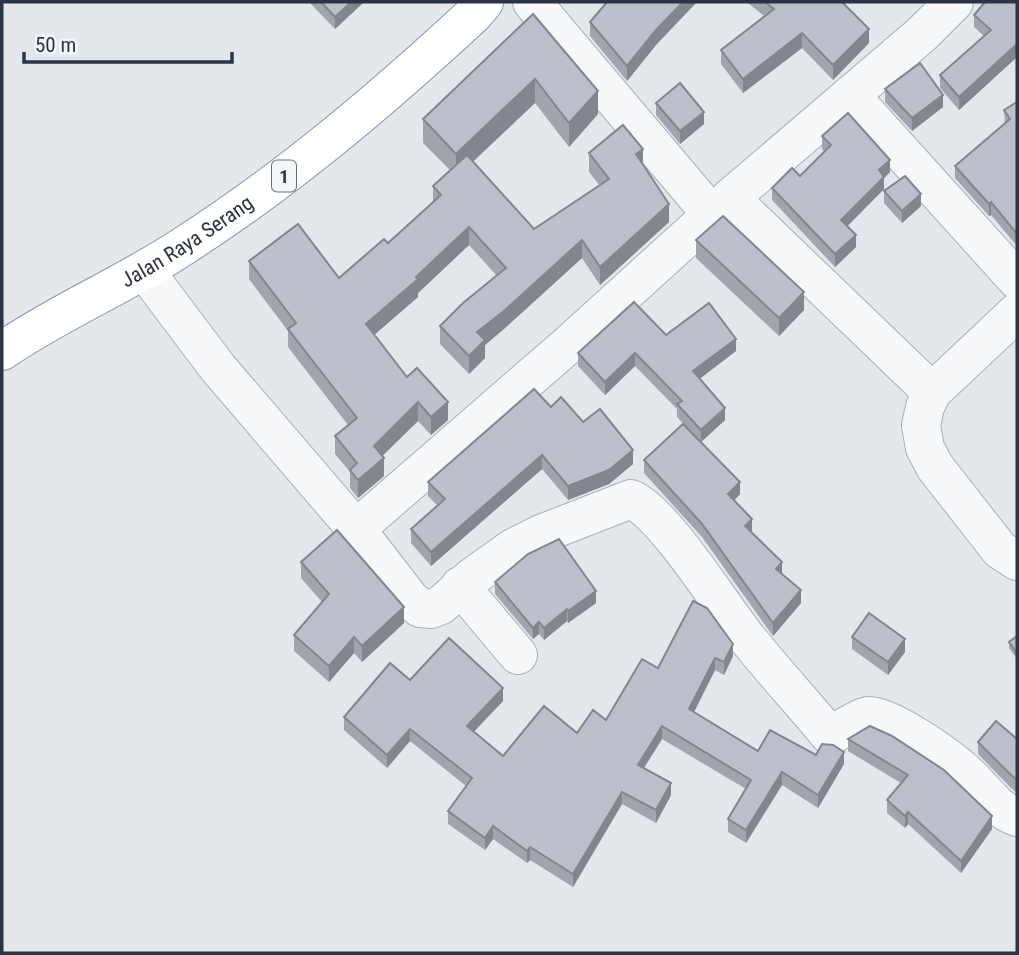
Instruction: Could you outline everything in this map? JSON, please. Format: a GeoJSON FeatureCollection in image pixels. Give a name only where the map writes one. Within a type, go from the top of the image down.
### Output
{"type":"FeatureCollection","features":[{"type":"Feature","properties":{"kind":"highway","name":"Jalan Raya Serang"},"geometry":{"type":"LineString","coordinates":[[8,346],[145,271],[280,180],[396,87],[484,2]]}},
{"type":"Feature","properties":{"kind":"street"},"geometry":{"type":"LineString","coordinates":[[532,2],[721,207],[932,392]]}},
{"type":"Feature","properties":{"kind":"street"},"geometry":{"type":"LineString","coordinates":[[356,529],[922,34],[954,2]]}},
{"type":"Feature","properties":{"kind":"street"},"geometry":{"type":"LineString","coordinates":[[850,95],[1017,280]]}},
{"type":"Feature","properties":{"kind":"street"},"geometry":{"type":"LineString","coordinates":[[145,271],[218,368],[420,608],[431,609],[441,604],[460,586],[513,548],[541,534],[631,499],[650,512],[747,639],[795,691],[830,736],[867,716],[880,717],[920,739],[964,770],[989,799],[1017,817]]}},
{"type":"Feature","properties":{"kind":"street"},"geometry":{"type":"LineString","coordinates":[[1017,312],[932,392],[921,425],[925,448],[935,467],[1000,550],[1017,561]]}},
{"type":"Feature","properties":{"kind":"street"},"geometry":{"type":"LineString","coordinates":[[460,586],[518,655]]}},
{"type":"Feature","properties":{"kind":"building"},"geometry":{"type":"Polygon","coordinates":[[[321,2],[351,2],[335,17],[321,2]]]}},
{"type":"Feature","properties":{"kind":"building"},"geometry":{"type":"Polygon","coordinates":[[[607,2],[683,2],[627,66],[590,22],[607,2]]]}},
{"type":"Feature","properties":{"kind":"building"},"geometry":{"type":"Polygon","coordinates":[[[765,2],[842,2],[869,29],[833,65],[802,33],[743,79],[721,50],[774,9],[765,2]]]}},
{"type":"Feature","properties":{"kind":"building"},"geometry":{"type":"Polygon","coordinates":[[[985,2],[1017,2],[1017,44],[959,97],[940,75],[991,30],[974,15],[985,2]]]}},
{"type":"Feature","properties":{"kind":"building"},"geometry":{"type":"Polygon","coordinates":[[[533,14],[598,91],[569,123],[535,79],[456,154],[423,119],[533,14]]]}},
{"type":"Feature","properties":{"kind":"building"},"geometry":{"type":"Polygon","coordinates":[[[920,63],[943,95],[912,118],[885,89],[920,63]]]}},
{"type":"Feature","properties":{"kind":"building"},"geometry":{"type":"Polygon","coordinates":[[[680,83],[704,112],[680,131],[656,103],[680,83]]]}},
{"type":"Feature","properties":{"kind":"building"},"geometry":{"type":"Polygon","coordinates":[[[1017,102],[1017,234],[991,202],[989,204],[955,166],[1010,119],[1004,110],[1017,102]]]}},
{"type":"Feature","properties":{"kind":"building"},"geometry":{"type":"Polygon","coordinates":[[[848,113],[890,160],[879,170],[884,177],[841,220],[856,235],[835,254],[772,188],[792,168],[800,176],[831,145],[822,136],[848,113]]]}},
{"type":"Feature","properties":{"kind":"building"},"geometry":{"type":"Polygon","coordinates":[[[623,125],[643,149],[636,154],[669,204],[600,267],[582,240],[477,332],[485,340],[469,356],[440,326],[506,268],[469,227],[416,277],[418,279],[366,324],[407,377],[417,368],[448,402],[431,417],[418,402],[374,446],[384,458],[358,480],[350,470],[357,463],[335,436],[357,418],[288,329],[296,323],[249,261],[298,224],[339,278],[384,239],[388,243],[441,195],[433,186],[467,155],[534,229],[609,179],[589,153],[623,125]]]}},
{"type":"Feature","properties":{"kind":"building"},"geometry":{"type":"Polygon","coordinates":[[[905,176],[921,194],[902,211],[884,191],[905,176]]]}},
{"type":"Feature","properties":{"kind":"building"},"geometry":{"type":"Polygon","coordinates":[[[723,216],[804,292],[779,318],[696,240],[723,216]]]}},
{"type":"Feature","properties":{"kind":"building"},"geometry":{"type":"Polygon","coordinates":[[[634,302],[666,335],[709,303],[736,339],[693,371],[725,408],[701,430],[677,404],[682,401],[635,353],[605,382],[578,353],[634,302]]]}},
{"type":"Feature","properties":{"kind":"building"},"geometry":{"type":"Polygon","coordinates":[[[534,389],[551,407],[561,397],[583,422],[600,409],[633,450],[609,470],[568,486],[542,455],[431,552],[411,529],[445,499],[428,482],[534,389]]]}},
{"type":"Feature","properties":{"kind":"building"},"geometry":{"type":"Polygon","coordinates":[[[683,424],[740,482],[728,494],[752,519],[745,526],[782,562],[776,569],[801,590],[773,623],[702,524],[644,460],[683,424]]]}},
{"type":"Feature","properties":{"kind":"building"},"geometry":{"type":"Polygon","coordinates":[[[337,530],[404,607],[362,646],[354,637],[329,666],[294,635],[329,594],[301,562],[337,530]]]}},
{"type":"Feature","properties":{"kind":"building"},"geometry":{"type":"Polygon","coordinates":[[[559,539],[596,591],[568,611],[567,609],[544,628],[539,622],[533,628],[495,582],[528,554],[559,539]]]}},
{"type":"Feature","properties":{"kind":"building"},"geometry":{"type":"Polygon","coordinates":[[[693,601],[707,608],[733,644],[724,662],[715,658],[689,709],[758,751],[770,730],[816,755],[822,744],[833,745],[844,752],[818,795],[782,772],[746,830],[728,819],[751,780],[662,726],[638,765],[671,783],[656,810],[622,792],[573,874],[530,847],[527,851],[493,826],[485,838],[448,811],[472,778],[410,729],[387,755],[344,717],[390,663],[410,680],[449,638],[503,688],[467,726],[503,756],[544,706],[577,733],[593,710],[606,720],[642,659],[658,668],[693,601]]]}},
{"type":"Feature","properties":{"kind":"building"},"geometry":{"type":"Polygon","coordinates":[[[869,613],[905,639],[888,662],[852,637],[869,613]]]}},
{"type":"Feature","properties":{"kind":"building"},"geometry":{"type":"Polygon","coordinates":[[[1017,636],[1017,653],[1009,642],[1017,636]]]}},
{"type":"Feature","properties":{"kind":"building"},"geometry":{"type":"Polygon","coordinates":[[[996,721],[1017,739],[1017,780],[978,742],[996,721]]]}},
{"type":"Feature","properties":{"kind":"building"},"geometry":{"type":"Polygon","coordinates":[[[870,726],[892,736],[944,770],[992,816],[961,861],[908,812],[905,816],[887,800],[908,775],[848,739],[870,726]]]}}]}
